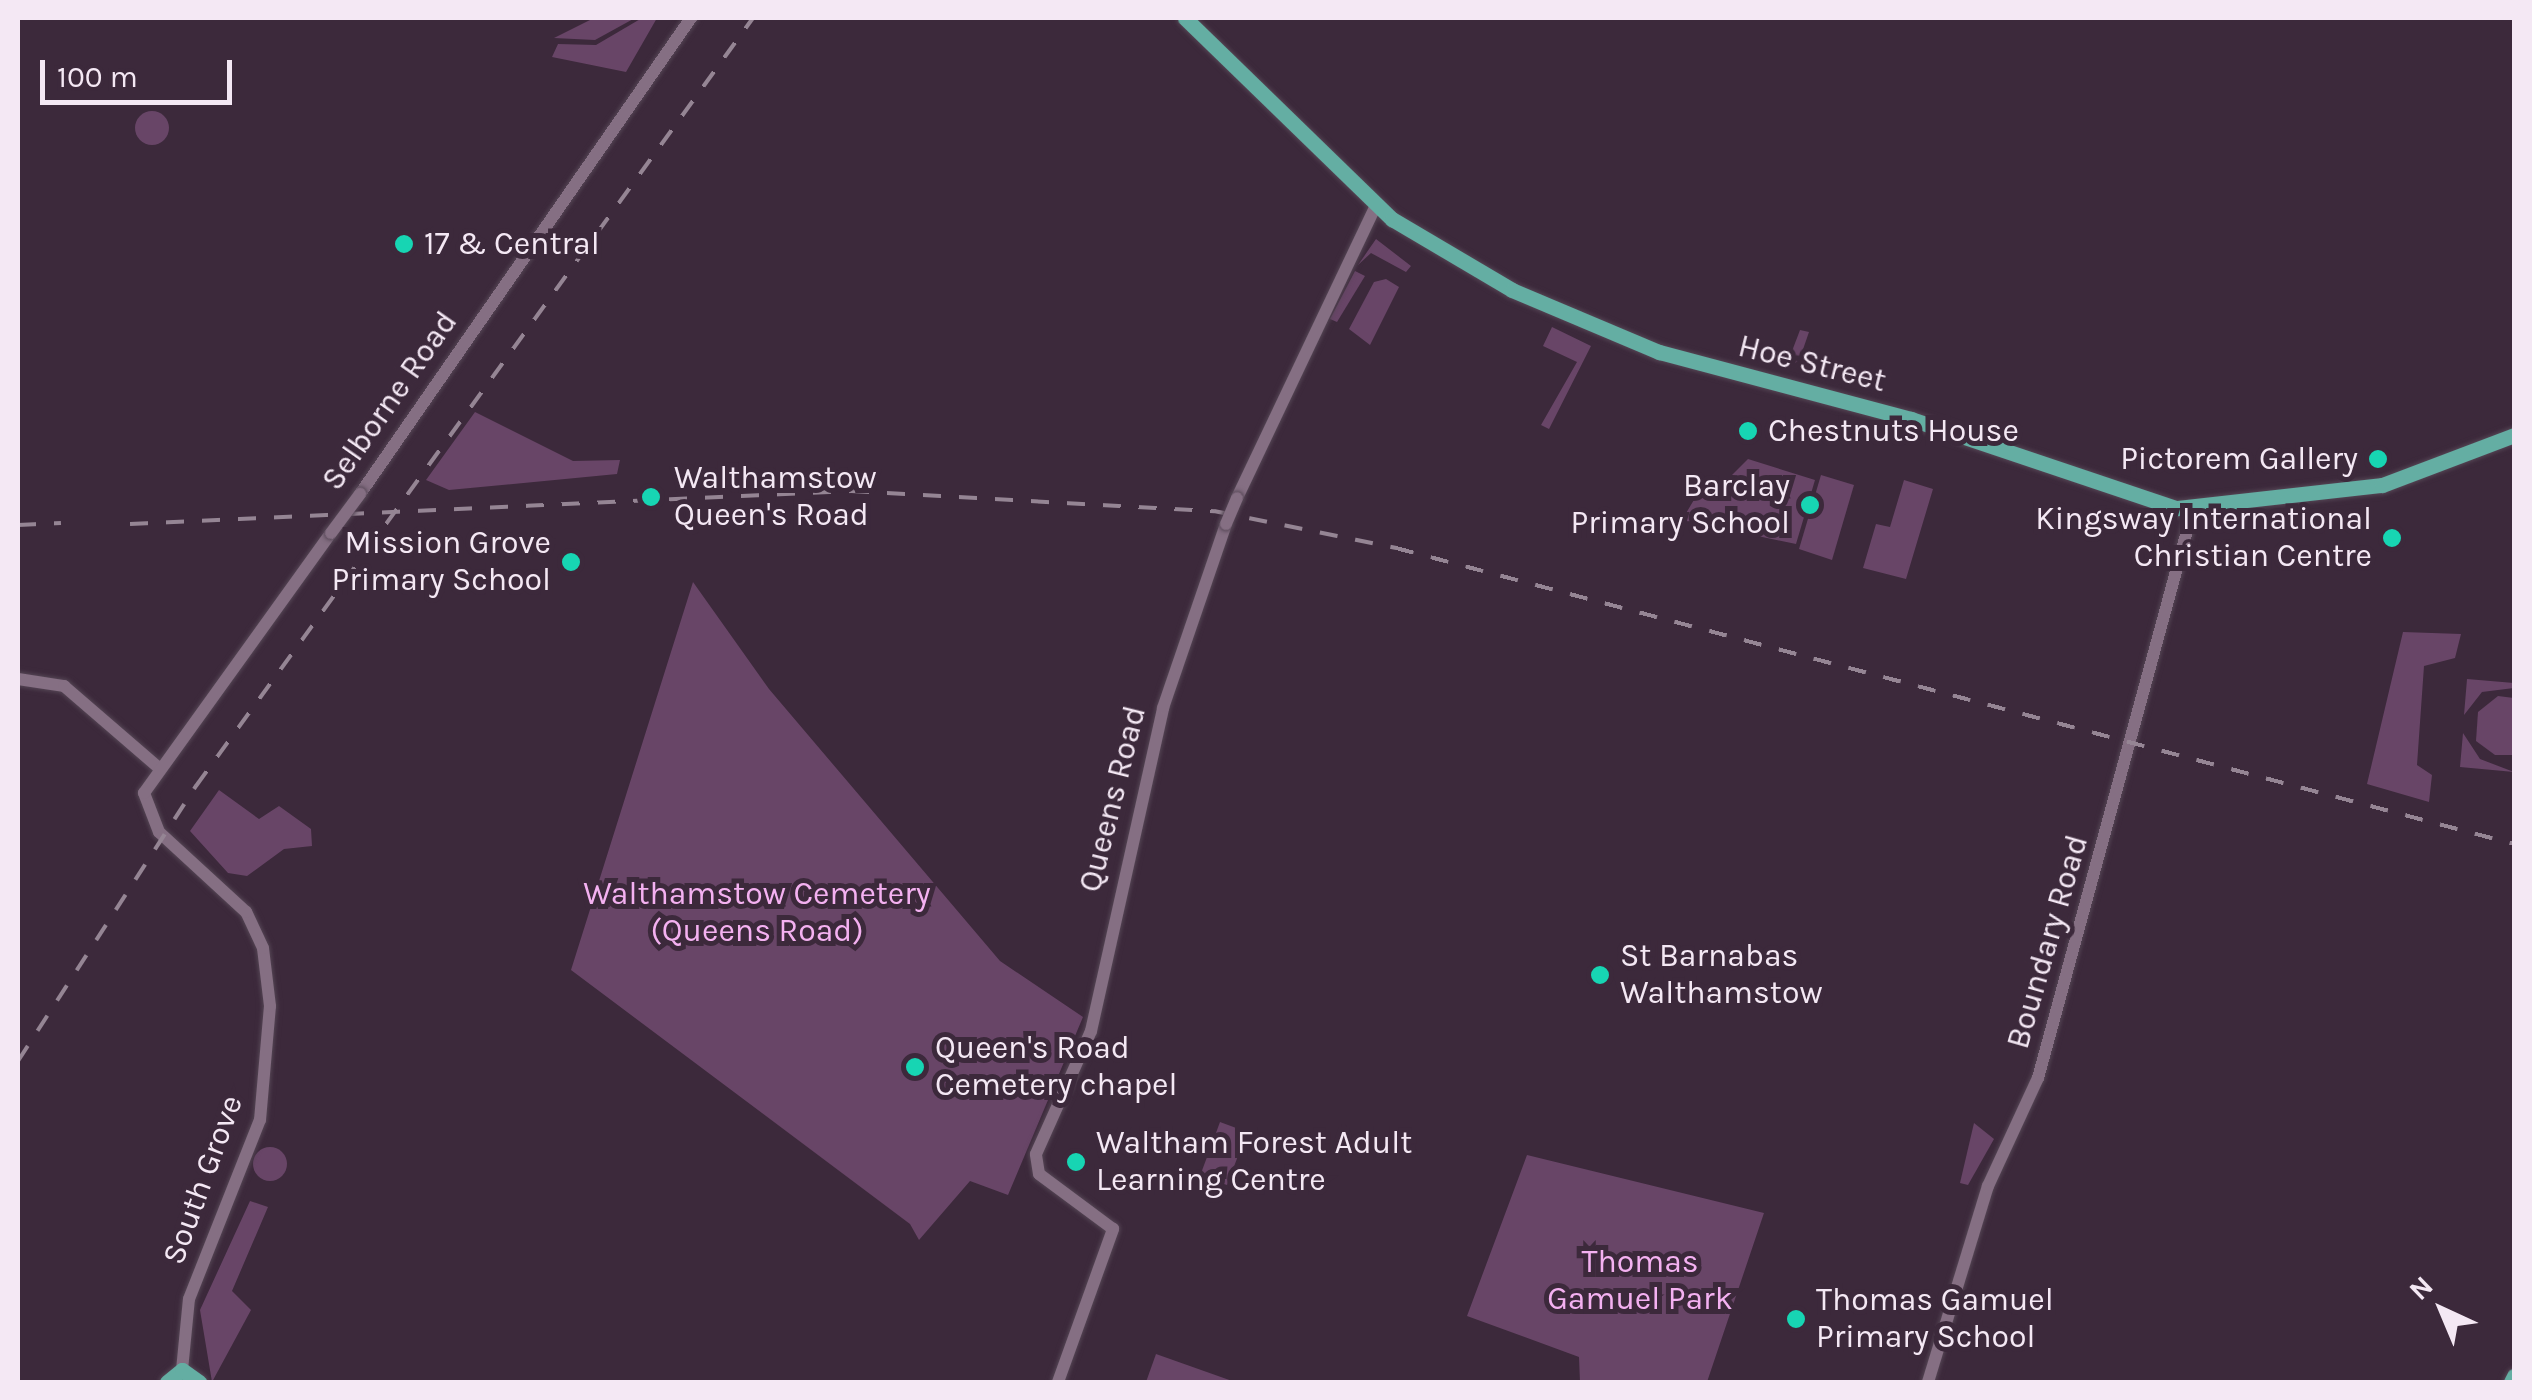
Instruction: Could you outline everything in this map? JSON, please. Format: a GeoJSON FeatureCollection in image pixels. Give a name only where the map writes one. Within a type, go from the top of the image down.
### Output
{"type":"FeatureCollection","features":[{"type":"Feature","properties":{"kind":"main road","name":"Hoe Street"},"geometry":{"type":"LineString","coordinates":[[1186,18],[1375,207],[1512,290],[1649,348],[2193,509],[2382,485],[2514,436]]}},
{"type":"Feature","properties":{"kind":"main road"},"geometry":{"type":"LineString","coordinates":[[167,1382],[182,1370],[199,1382]]}},
{"type":"Feature","properties":{"kind":"street","name":"Selborne Road"},"geometry":{"type":"LineString","coordinates":[[146,816],[158,767],[360,494],[691,18]]}},
{"type":"Feature","properties":{"kind":"street","name":"Queens Road"},"geometry":{"type":"LineString","coordinates":[[1058,1382],[1113,1229],[1039,1174],[1036,1154],[1091,1031],[1163,708],[1226,524],[1375,207]]}},
{"type":"Feature","properties":{"kind":"street","name":"Boundary Road"},"geometry":{"type":"LineString","coordinates":[[1928,1382],[1988,1186],[2038,1078],[2193,509]]}},
{"type":"Feature","properties":{"kind":"street"},"geometry":{"type":"LineString","coordinates":[[18,680],[64,686],[158,767]]}},
{"type":"Feature","properties":{"kind":"street","name":"South Grove"},"geometry":{"type":"LineString","coordinates":[[146,816],[246,912],[263,948],[270,1006],[260,1120],[189,1299],[182,1370]]}},
{"type":"Feature","properties":{"kind":"green space"},"geometry":{"type":"Polygon","coordinates":[[[594,18],[635,18],[595,40],[554,38],[594,18]]]}},
{"type":"Feature","properties":{"kind":"green space"},"geometry":{"type":"Polygon","coordinates":[[[642,18],[657,18],[626,72],[552,57],[558,44],[596,45],[642,18]]]}},
{"type":"Feature","properties":{"kind":"green space"},"geometry":{"type":"Polygon","coordinates":[[[152,111],[164,116],[169,128],[164,140],[152,145],[140,140],[135,128],[140,116],[152,111]]]}},
{"type":"Feature","properties":{"kind":"green space"},"geometry":{"type":"Polygon","coordinates":[[[1376,239],[1411,266],[1406,272],[1371,253],[1358,265],[1376,239]]]}},
{"type":"Feature","properties":{"kind":"green space"},"geometry":{"type":"Polygon","coordinates":[[[1355,271],[1365,276],[1337,322],[1330,319],[1355,271]]]}},
{"type":"Feature","properties":{"kind":"green space"},"geometry":{"type":"Polygon","coordinates":[[[1386,279],[1399,287],[1370,345],[1349,329],[1374,282],[1386,279]]]}},
{"type":"Feature","properties":{"kind":"green space"},"geometry":{"type":"Polygon","coordinates":[[[1552,327],[1591,346],[1549,429],[1541,425],[1577,362],[1543,346],[1552,327]]]}},
{"type":"Feature","properties":{"kind":"green space"},"geometry":{"type":"Polygon","coordinates":[[[1800,330],[1809,332],[1799,361],[1786,367],[1800,330]]]}},
{"type":"Feature","properties":{"kind":"green space"},"geometry":{"type":"Polygon","coordinates":[[[1746,337],[1761,341],[1758,355],[1778,364],[1738,356],[1746,337]]]}},
{"type":"Feature","properties":{"kind":"green space"},"geometry":{"type":"Polygon","coordinates":[[[475,412],[573,461],[620,460],[617,474],[449,490],[426,480],[475,412]]]}},
{"type":"Feature","properties":{"kind":"green space"},"geometry":{"type":"Polygon","coordinates":[[[1748,459],[1815,480],[1796,544],[1682,520],[1698,493],[1713,494],[1748,459]]]}},
{"type":"Feature","properties":{"kind":"green space"},"geometry":{"type":"Polygon","coordinates":[[[1821,475],[1854,485],[1832,560],[1799,549],[1821,475]]]}},
{"type":"Feature","properties":{"kind":"green space"},"geometry":{"type":"Polygon","coordinates":[[[1904,480],[1933,489],[1906,579],[1863,568],[1876,524],[1890,527],[1904,480]]]}},
{"type":"Feature","properties":{"kind":"green space","name":"Walthamstow Cemetery (Queens Road)"},"geometry":{"type":"Polygon","coordinates":[[[693,582],[769,689],[1000,961],[1083,1017],[1008,1195],[970,1181],[919,1240],[910,1224],[571,970],[693,582]]]}},
{"type":"Feature","properties":{"kind":"green space"},"geometry":{"type":"Polygon","coordinates":[[[2403,632],[2461,634],[2455,658],[2424,666],[2417,765],[2432,775],[2429,802],[2367,784],[2403,632]]]}},
{"type":"Feature","properties":{"kind":"green space"},"geometry":{"type":"Polygon","coordinates":[[[2467,679],[2514,683],[2514,688],[2482,692],[2464,715],[2467,679]]]}},
{"type":"Feature","properties":{"kind":"green space"},"geometry":{"type":"Polygon","coordinates":[[[2498,696],[2514,698],[2514,755],[2495,755],[2476,741],[2478,712],[2498,696]]]}},
{"type":"Feature","properties":{"kind":"green space"},"geometry":{"type":"Polygon","coordinates":[[[2463,733],[2480,759],[2514,772],[2460,767],[2463,733]]]}},
{"type":"Feature","properties":{"kind":"green space"},"geometry":{"type":"Polygon","coordinates":[[[219,790],[259,819],[279,806],[311,829],[312,846],[284,849],[247,876],[228,873],[190,831],[219,790]]]}},
{"type":"Feature","properties":{"kind":"green space"},"geometry":{"type":"Polygon","coordinates":[[[1220,1122],[1247,1132],[1227,1185],[1200,1176],[1220,1122]]]}},
{"type":"Feature","properties":{"kind":"green space"},"geometry":{"type":"Polygon","coordinates":[[[1974,1123],[1994,1139],[1968,1185],[1960,1183],[1974,1123]]]}},
{"type":"Feature","properties":{"kind":"green space"},"geometry":{"type":"Polygon","coordinates":[[[270,1147],[282,1152],[287,1164],[282,1176],[270,1181],[258,1176],[253,1164],[258,1152],[270,1147]]]}},
{"type":"Feature","properties":{"kind":"green space","name":"Thomas Gamuel Park"},"geometry":{"type":"Polygon","coordinates":[[[1527,1155],[1764,1213],[1707,1382],[1580,1382],[1579,1357],[1467,1316],[1527,1155]]]}},
{"type":"Feature","properties":{"kind":"green space"},"geometry":{"type":"Polygon","coordinates":[[[250,1201],[268,1207],[232,1291],[251,1310],[212,1382],[200,1310],[250,1201]]]}},
{"type":"Feature","properties":{"kind":"green space"},"geometry":{"type":"Polygon","coordinates":[[[1156,1354],[1235,1382],[1146,1382],[1156,1354]]]}},
{"type":"Feature","properties":{"kind":"railway"},"geometry":{"type":"LineString","coordinates":[[18,1061],[196,786],[753,18]]}},
{"type":"Feature","properties":{"kind":"railway"},"geometry":{"type":"LineString","coordinates":[[130,524],[851,491],[1214,511],[1396,548],[2514,844]]}},
{"type":"Feature","properties":{"kind":"railway"},"geometry":{"type":"LineString","coordinates":[[18,525],[61,523]]}},
{"type":"Feature","properties":{"kind":"place","name":"17 & Central"},"geometry":{"type":"Point","coordinates":[404,244]}},
{"type":"Feature","properties":{"kind":"place","name":"Chestnuts House"},"geometry":{"type":"Point","coordinates":[1748,431]}},
{"type":"Feature","properties":{"kind":"place","name":"Pictorem Gallery"},"geometry":{"type":"Point","coordinates":[2378,459]}},
{"type":"Feature","properties":{"kind":"place","name":"Walthamstow Queen's Road"},"geometry":{"type":"Point","coordinates":[651,497]}},
{"type":"Feature","properties":{"kind":"place","name":"Barclay Primary School"},"geometry":{"type":"Point","coordinates":[1810,505]}},
{"type":"Feature","properties":{"kind":"place","name":"Kingsway International Christian Centre"},"geometry":{"type":"Point","coordinates":[2392,538]}},
{"type":"Feature","properties":{"kind":"place","name":"Mission Grove Primary School"},"geometry":{"type":"Point","coordinates":[571,562]}},
{"type":"Feature","properties":{"kind":"place","name":"St Barnabas Walthamstow"},"geometry":{"type":"Point","coordinates":[1600,975]}},
{"type":"Feature","properties":{"kind":"place","name":"Queen's Road Cemetery chapel"},"geometry":{"type":"Point","coordinates":[915,1067]}},
{"type":"Feature","properties":{"kind":"place","name":"Waltham Forest Adult Learning Centre"},"geometry":{"type":"Point","coordinates":[1076,1162]}},
{"type":"Feature","properties":{"kind":"place","name":"Thomas Gamuel Primary School"},"geometry":{"type":"Point","coordinates":[1796,1319]}}]}
